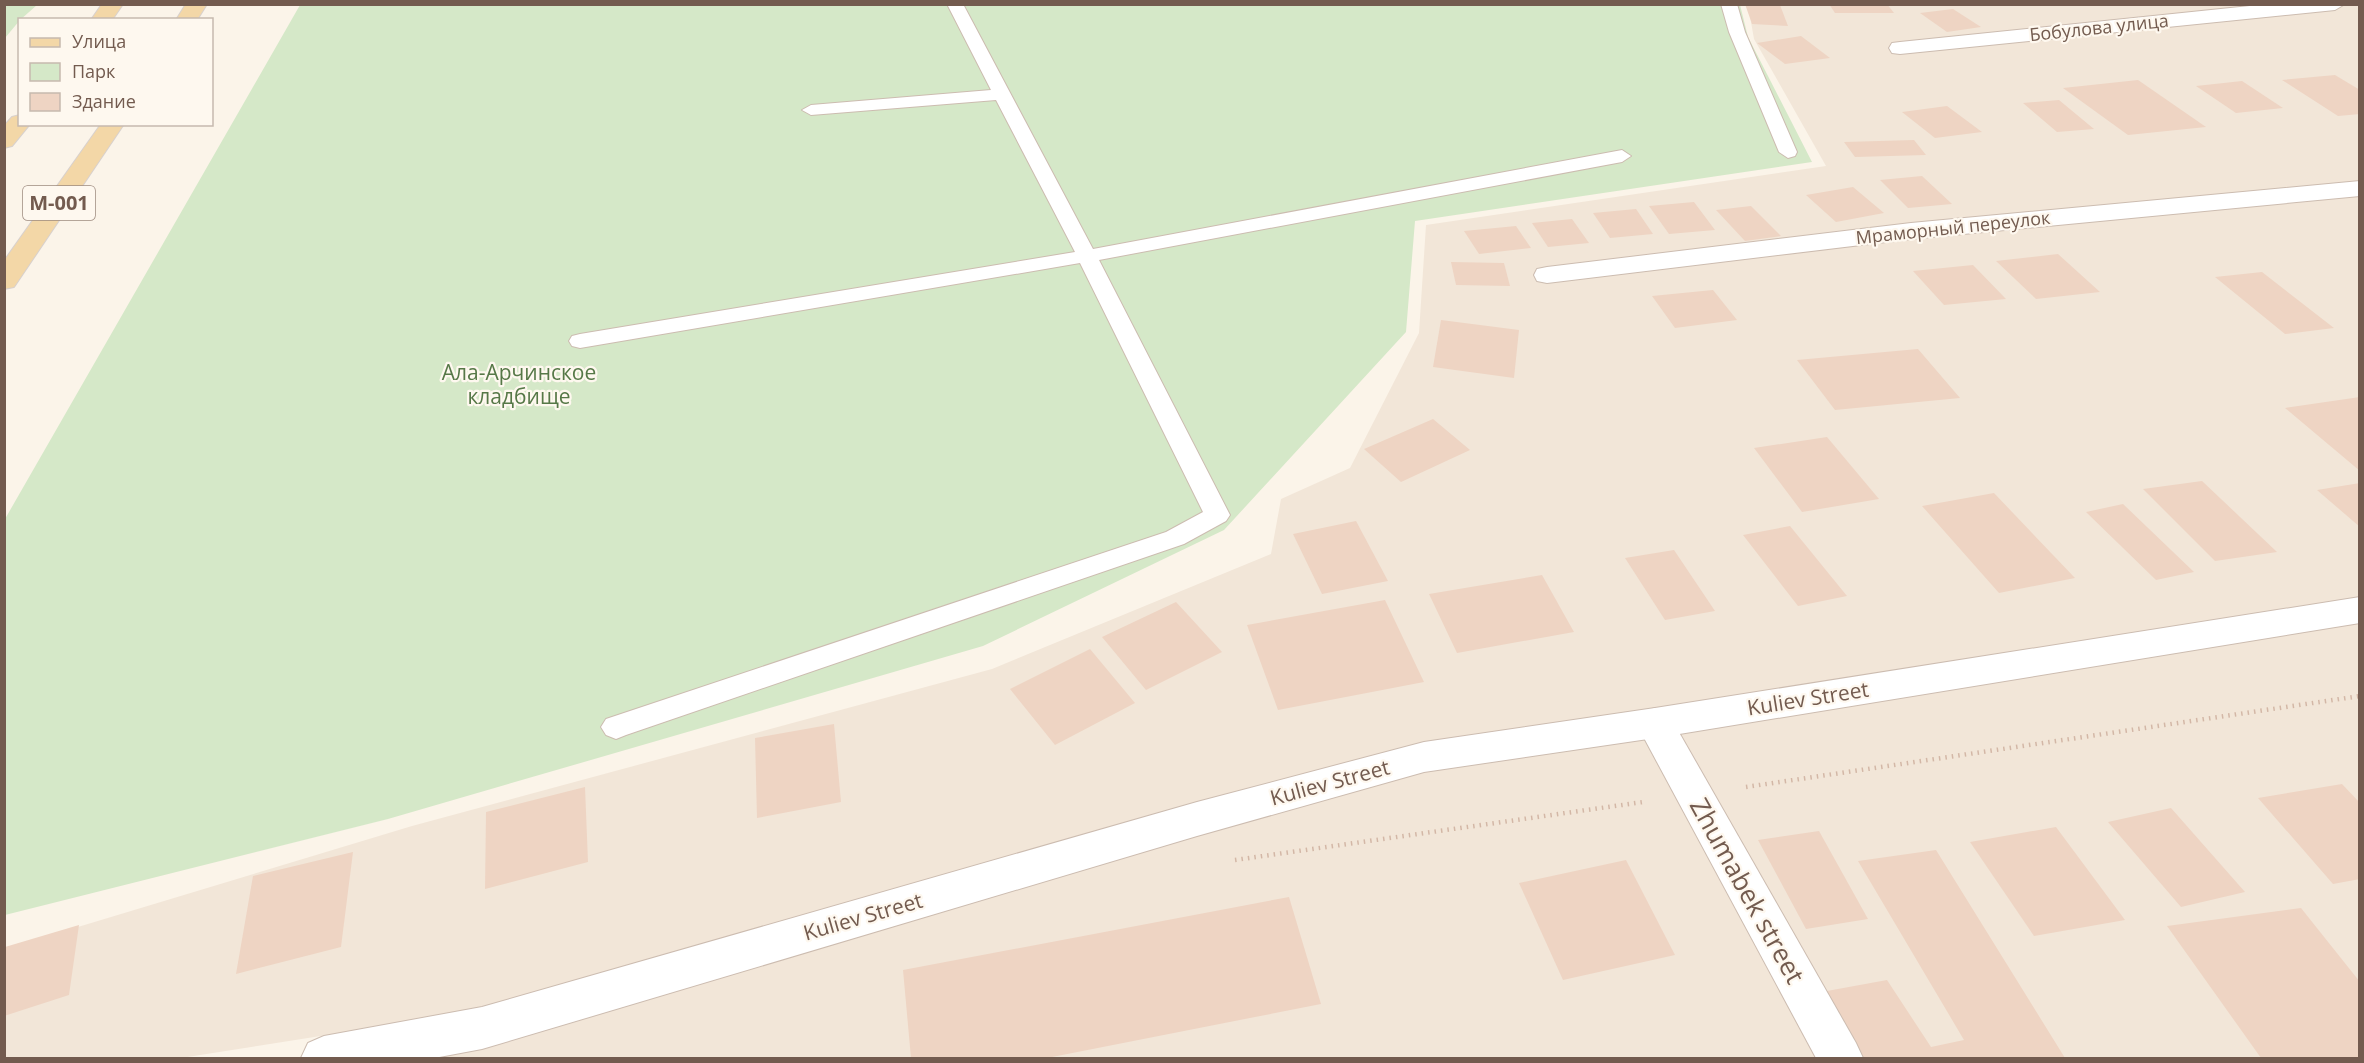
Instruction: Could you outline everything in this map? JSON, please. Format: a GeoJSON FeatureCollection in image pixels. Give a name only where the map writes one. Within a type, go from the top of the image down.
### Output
{"type":"FeatureCollection","features":[{"type":"Feature","properties":{"kind":"main road"},"geometry":{"type":"LineString","coordinates":[[102,18],[113,4]]}},
{"type":"Feature","properties":{"kind":"main road"},"geometry":{"type":"LineString","coordinates":[[187,18],[196,4]]}},
{"type":"Feature","properties":{"kind":"main road"},"geometry":{"type":"LineString","coordinates":[[4,141],[18,124]]}},
{"type":"Feature","properties":{"kind":"main road","name":"М-001"},"geometry":{"type":"LineString","coordinates":[[4,281],[112,126]]}},
{"type":"Feature","properties":{"kind":"street","name":"Бобулова улица"},"geometry":{"type":"LineString","coordinates":[[1900,48],[2335,4]]}},
{"type":"Feature","properties":{"kind":"street","name":"Мраморный переулок"},"geometry":{"type":"LineString","coordinates":[[1547,276],[1911,231],[2360,188]]}},
{"type":"Feature","properties":{"kind":"street","name":"Kuliev Street"},"geometry":{"type":"LineString","coordinates":[[324,1059],[482,1028],[1197,819],[1424,757],[1656,723],[2360,610]]}},
{"type":"Feature","properties":{"kind":"street","name":"Zhumabek street"},"geometry":{"type":"LineString","coordinates":[[1656,723],[1693,795],[1840,1059]]}},
{"type":"Feature","properties":{"kind":"lane"},"geometry":{"type":"LineString","coordinates":[[616,727],[1175,538],[1218,515],[1087,256],[955,4]]}},
{"type":"Feature","properties":{"kind":"lane"},"geometry":{"type":"LineString","coordinates":[[1729,4],[1737,32],[1788,152]]}},
{"type":"Feature","properties":{"kind":"lane"},"geometry":{"type":"LineString","coordinates":[[811,110],[1002,94]]}},
{"type":"Feature","properties":{"kind":"lane"},"geometry":{"type":"LineString","coordinates":[[580,341],[1087,256],[1622,156]]}},
{"type":"Feature","properties":{"kind":"path"},"geometry":{"type":"LineString","coordinates":[[1231,861],[2360,696]]}},
{"type":"Feature","properties":{"kind":"shaded area"},"geometry":{"type":"Polygon","coordinates":[[[1748,5],[2359,5],[2359,1058],[361,1058],[365,1029],[181,1058],[5,1058],[5,949],[412,826],[992,669],[1271,554],[1281,499],[1350,468],[1419,333],[1426,225],[1826,166],[1754,39],[1748,5]]]}},
{"type":"Feature","properties":{"kind":"green space"},"geometry":{"type":"Polygon","coordinates":[[[5,4],[37,5],[22,18],[18,18],[18,22],[5,38],[5,4]]]}},
{"type":"Feature","properties":{"kind":"green space","name":"Ала-Арчинское кладбище"},"geometry":{"type":"Polygon","coordinates":[[[300,5],[1740,5],[1748,37],[1812,162],[1415,221],[1406,332],[1224,530],[983,646],[388,819],[5,915],[5,519],[300,5]]]}},
{"type":"Feature","properties":{"kind":"building"},"geometry":{"type":"Polygon","coordinates":[[[1745,4],[1780,5],[1788,26],[1752,24],[1745,4]]]}},
{"type":"Feature","properties":{"kind":"building"},"geometry":{"type":"Polygon","coordinates":[[[1829,4],[1887,4],[1894,13],[1835,13],[1829,4]]]}},
{"type":"Feature","properties":{"kind":"building"},"geometry":{"type":"Polygon","coordinates":[[[1953,9],[1981,27],[1947,32],[1920,13],[1953,9]]]}},
{"type":"Feature","properties":{"kind":"building"},"geometry":{"type":"Polygon","coordinates":[[[1801,36],[1830,58],[1785,64],[1757,43],[1801,36]]]}},
{"type":"Feature","properties":{"kind":"building"},"geometry":{"type":"Polygon","coordinates":[[[2335,75],[2360,90],[2360,114],[2338,116],[2282,80],[2335,75]]]}},
{"type":"Feature","properties":{"kind":"building"},"geometry":{"type":"Polygon","coordinates":[[[2138,80],[2206,127],[2128,135],[2063,88],[2138,80]]]}},
{"type":"Feature","properties":{"kind":"building"},"geometry":{"type":"Polygon","coordinates":[[[2242,81],[2283,108],[2236,113],[2196,86],[2242,81]]]}},
{"type":"Feature","properties":{"kind":"building"},"geometry":{"type":"Polygon","coordinates":[[[2059,100],[2094,129],[2057,132],[2023,103],[2059,100]]]}},
{"type":"Feature","properties":{"kind":"building"},"geometry":{"type":"Polygon","coordinates":[[[1947,106],[1982,132],[1935,138],[1902,112],[1947,106]]]}},
{"type":"Feature","properties":{"kind":"building"},"geometry":{"type":"Polygon","coordinates":[[[1914,140],[1926,155],[1855,157],[1844,142],[1914,140]]]}},
{"type":"Feature","properties":{"kind":"building"},"geometry":{"type":"Polygon","coordinates":[[[1922,176],[1952,204],[1908,208],[1880,180],[1922,176]]]}},
{"type":"Feature","properties":{"kind":"building"},"geometry":{"type":"Polygon","coordinates":[[[1853,187],[1884,213],[1836,222],[1806,195],[1853,187]]]}},
{"type":"Feature","properties":{"kind":"building"},"geometry":{"type":"Polygon","coordinates":[[[1694,202],[1715,230],[1669,234],[1649,206],[1694,202]]]}},
{"type":"Feature","properties":{"kind":"building"},"geometry":{"type":"Polygon","coordinates":[[[1751,206],[1781,236],[1745,241],[1716,210],[1751,206]]]}},
{"type":"Feature","properties":{"kind":"building"},"geometry":{"type":"Polygon","coordinates":[[[1636,209],[1653,234],[1610,238],[1593,213],[1636,209]]]}},
{"type":"Feature","properties":{"kind":"building"},"geometry":{"type":"Polygon","coordinates":[[[1572,219],[1589,243],[1548,247],[1532,223],[1572,219]]]}},
{"type":"Feature","properties":{"kind":"building"},"geometry":{"type":"Polygon","coordinates":[[[1516,226],[1531,248],[1479,254],[1464,231],[1516,226]]]}},
{"type":"Feature","properties":{"kind":"building"},"geometry":{"type":"Polygon","coordinates":[[[2058,254],[2100,292],[2036,299],[1996,261],[2058,254]]]}},
{"type":"Feature","properties":{"kind":"building"},"geometry":{"type":"Polygon","coordinates":[[[1451,262],[1504,263],[1510,286],[1456,285],[1451,262]]]}},
{"type":"Feature","properties":{"kind":"building"},"geometry":{"type":"Polygon","coordinates":[[[1973,265],[2006,299],[1944,305],[1913,271],[1973,265]]]}},
{"type":"Feature","properties":{"kind":"building"},"geometry":{"type":"Polygon","coordinates":[[[2262,272],[2334,328],[2285,334],[2215,277],[2262,272]]]}},
{"type":"Feature","properties":{"kind":"building"},"geometry":{"type":"Polygon","coordinates":[[[1713,290],[1737,320],[1675,328],[1652,296],[1713,290]]]}},
{"type":"Feature","properties":{"kind":"building"},"geometry":{"type":"Polygon","coordinates":[[[1441,320],[1519,330],[1514,378],[1433,367],[1441,320]]]}},
{"type":"Feature","properties":{"kind":"building"},"geometry":{"type":"Polygon","coordinates":[[[1918,349],[1960,398],[1835,410],[1797,360],[1918,349]]]}},
{"type":"Feature","properties":{"kind":"building"},"geometry":{"type":"Polygon","coordinates":[[[2360,397],[2360,471],[2285,408],[2360,397]]]}},
{"type":"Feature","properties":{"kind":"building"},"geometry":{"type":"Polygon","coordinates":[[[1433,419],[1470,450],[1401,482],[1364,449],[1433,419]]]}},
{"type":"Feature","properties":{"kind":"building"},"geometry":{"type":"Polygon","coordinates":[[[1827,437],[1879,499],[1802,512],[1754,448],[1827,437]]]}},
{"type":"Feature","properties":{"kind":"building"},"geometry":{"type":"Polygon","coordinates":[[[2202,481],[2277,552],[2215,561],[2143,489],[2202,481]]]}},
{"type":"Feature","properties":{"kind":"building"},"geometry":{"type":"Polygon","coordinates":[[[2360,483],[2360,527],[2317,490],[2360,483]]]}},
{"type":"Feature","properties":{"kind":"building"},"geometry":{"type":"Polygon","coordinates":[[[1994,493],[2075,578],[1999,593],[1922,506],[1994,493]]]}},
{"type":"Feature","properties":{"kind":"building"},"geometry":{"type":"Polygon","coordinates":[[[2123,504],[2194,572],[2156,580],[2086,512],[2123,504]]]}},
{"type":"Feature","properties":{"kind":"building"},"geometry":{"type":"Polygon","coordinates":[[[1356,521],[1388,581],[1322,594],[1293,534],[1356,521]]]}},
{"type":"Feature","properties":{"kind":"building"},"geometry":{"type":"Polygon","coordinates":[[[1790,526],[1847,596],[1798,606],[1743,535],[1790,526]]]}},
{"type":"Feature","properties":{"kind":"building"},"geometry":{"type":"Polygon","coordinates":[[[1674,550],[1715,611],[1665,620],[1625,558],[1674,550]]]}},
{"type":"Feature","properties":{"kind":"building"},"geometry":{"type":"Polygon","coordinates":[[[1542,575],[1574,632],[1457,653],[1429,594],[1542,575]]]}},
{"type":"Feature","properties":{"kind":"building"},"geometry":{"type":"Polygon","coordinates":[[[1385,600],[1424,682],[1278,710],[1247,625],[1385,600]]]}},
{"type":"Feature","properties":{"kind":"building"},"geometry":{"type":"Polygon","coordinates":[[[1176,602],[1222,652],[1146,690],[1102,637],[1176,602]]]}},
{"type":"Feature","properties":{"kind":"building"},"geometry":{"type":"Polygon","coordinates":[[[1090,649],[1135,703],[1055,745],[1010,689],[1090,649]]]}},
{"type":"Feature","properties":{"kind":"building"},"geometry":{"type":"Polygon","coordinates":[[[834,724],[841,802],[757,818],[755,738],[834,724]]]}},
{"type":"Feature","properties":{"kind":"building"},"geometry":{"type":"Polygon","coordinates":[[[2342,784],[2360,803],[2360,879],[2333,884],[2258,798],[2342,784]]]}},
{"type":"Feature","properties":{"kind":"building"},"geometry":{"type":"Polygon","coordinates":[[[585,787],[588,862],[485,889],[486,812],[585,787]]]}},
{"type":"Feature","properties":{"kind":"building"},"geometry":{"type":"Polygon","coordinates":[[[2171,808],[2245,892],[2181,907],[2108,822],[2171,808]]]}},
{"type":"Feature","properties":{"kind":"building"},"geometry":{"type":"Polygon","coordinates":[[[2056,827],[2125,920],[2034,936],[1970,842],[2056,827]]]}},
{"type":"Feature","properties":{"kind":"building"},"geometry":{"type":"Polygon","coordinates":[[[1819,831],[1868,919],[1806,929],[1758,840],[1819,831]]]}},
{"type":"Feature","properties":{"kind":"building"},"geometry":{"type":"Polygon","coordinates":[[[1936,850],[2065,1058],[1854,1058],[1816,993],[1887,980],[1931,1047],[1964,1040],[1858,861],[1936,850]]]}},
{"type":"Feature","properties":{"kind":"building"},"geometry":{"type":"Polygon","coordinates":[[[353,852],[341,947],[236,974],[253,876],[353,852]]]}},
{"type":"Feature","properties":{"kind":"building"},"geometry":{"type":"Polygon","coordinates":[[[1626,860],[1675,955],[1563,980],[1519,883],[1626,860]]]}},
{"type":"Feature","properties":{"kind":"building"},"geometry":{"type":"Polygon","coordinates":[[[1289,897],[1321,1004],[1047,1058],[911,1058],[903,970],[1289,897]]]}},
{"type":"Feature","properties":{"kind":"building"},"geometry":{"type":"Polygon","coordinates":[[[2301,908],[2360,982],[2360,1058],[2261,1058],[2167,926],[2301,908]]]}},
{"type":"Feature","properties":{"kind":"building"},"geometry":{"type":"Polygon","coordinates":[[[79,925],[69,995],[4,1016],[5,947],[79,925]]]}}]}
